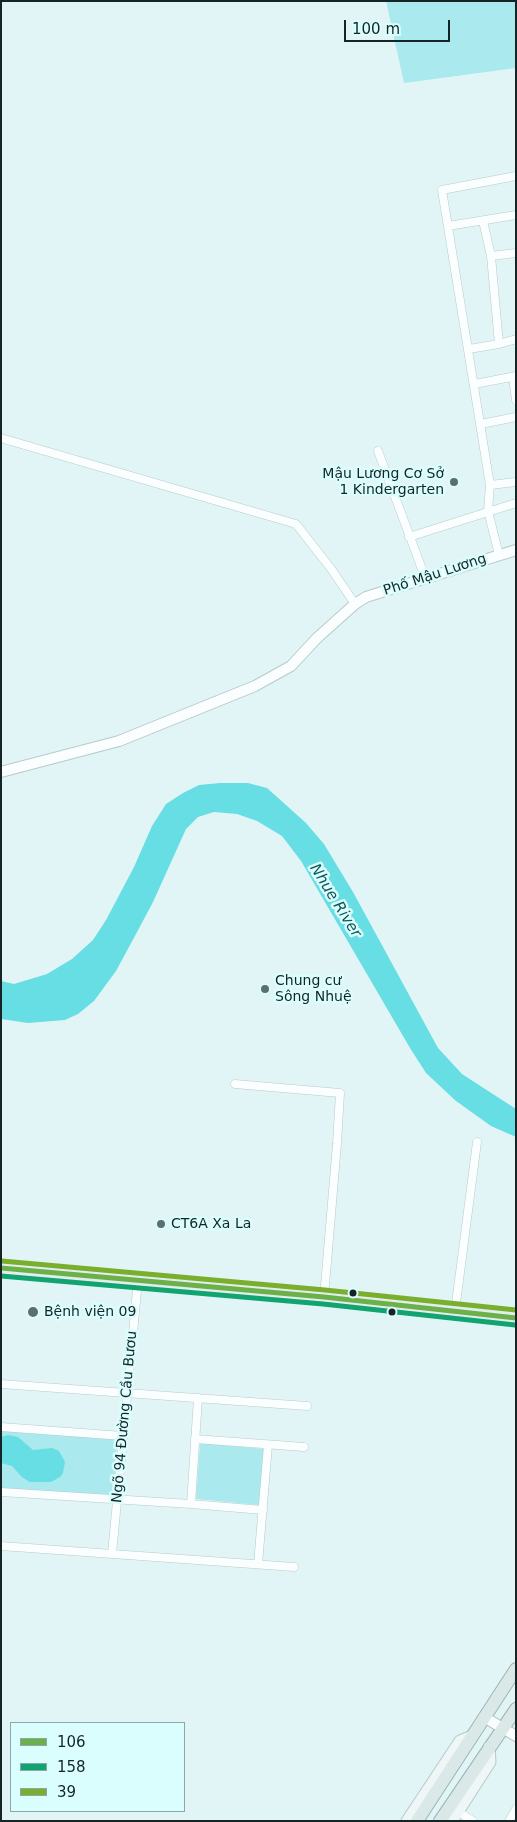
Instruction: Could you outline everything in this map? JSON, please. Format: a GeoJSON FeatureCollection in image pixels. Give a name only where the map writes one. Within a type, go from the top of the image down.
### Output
{"type":"FeatureCollection","features":[{"type":"Feature","properties":{"kind":"highway"},"geometry":{"type":"LineString","coordinates":[[418,1814],[516,1669]]}},
{"type":"Feature","properties":{"kind":"highway"},"geometry":{"type":"LineString","coordinates":[[440,1821],[453,1813],[489,1747],[516,1709]]}},
{"type":"Feature","properties":{"kind":"main road"},"geometry":{"type":"LineString","coordinates":[[1,1268],[324,1297],[516,1318]]}},
{"type":"Feature","properties":{"kind":"main road"},"geometry":{"type":"LineString","coordinates":[[407,1821],[418,1814]]}},
{"type":"Feature","properties":{"kind":"street"},"geometry":{"type":"LineString","coordinates":[[500,554],[488,512],[490,485],[442,190],[516,176]]}},
{"type":"Feature","properties":{"kind":"street"},"geometry":{"type":"LineString","coordinates":[[448,226],[516,215]]}},
{"type":"Feature","properties":{"kind":"street"},"geometry":{"type":"LineString","coordinates":[[483,220],[491,256],[499,344]]}},
{"type":"Feature","properties":{"kind":"street"},"geometry":{"type":"LineString","coordinates":[[491,256],[516,253]]}},
{"type":"Feature","properties":{"kind":"street"},"geometry":{"type":"LineString","coordinates":[[469,349],[516,339]]}},
{"type":"Feature","properties":{"kind":"street"},"geometry":{"type":"LineString","coordinates":[[475,384],[514,376],[516,400]]}},
{"type":"Feature","properties":{"kind":"street"},"geometry":{"type":"LineString","coordinates":[[481,424],[516,417]]}},
{"type":"Feature","properties":{"kind":"street"},"geometry":{"type":"LineString","coordinates":[[1,438],[296,524],[356,604]]}},
{"type":"Feature","properties":{"kind":"street"},"geometry":{"type":"LineString","coordinates":[[378,451],[425,577]]}},
{"type":"Feature","properties":{"kind":"street"},"geometry":{"type":"LineString","coordinates":[[490,485],[516,482]]}},
{"type":"Feature","properties":{"kind":"street"},"geometry":{"type":"LineString","coordinates":[[409,537],[516,503]]}},
{"type":"Feature","properties":{"kind":"street","name":"Phố Mậu Lương"},"geometry":{"type":"LineString","coordinates":[[1,772],[119,741],[255,686],[291,666],[317,638],[366,597],[516,550]]}},
{"type":"Feature","properties":{"kind":"street"},"geometry":{"type":"LineString","coordinates":[[235,1084],[340,1092],[324,1297]]}},
{"type":"Feature","properties":{"kind":"street"},"geometry":{"type":"LineString","coordinates":[[455,1311],[477,1142]]}},
{"type":"Feature","properties":{"kind":"street","name":"Ngõ 94 Đường Cầu Bươu"},"geometry":{"type":"LineString","coordinates":[[112,1554],[138,1280]]}},
{"type":"Feature","properties":{"kind":"street"},"geometry":{"type":"LineString","coordinates":[[1,1384],[307,1406]]}},
{"type":"Feature","properties":{"kind":"street"},"geometry":{"type":"LineString","coordinates":[[191,1504],[198,1398]]}},
{"type":"Feature","properties":{"kind":"street"},"geometry":{"type":"LineString","coordinates":[[1,1427],[124,1436]]}},
{"type":"Feature","properties":{"kind":"street"},"geometry":{"type":"LineString","coordinates":[[195,1439],[304,1447]]}},
{"type":"Feature","properties":{"kind":"street"},"geometry":{"type":"LineString","coordinates":[[258,1564],[268,1445]]}},
{"type":"Feature","properties":{"kind":"street"},"geometry":{"type":"LineString","coordinates":[[1,1492],[263,1510]]}},
{"type":"Feature","properties":{"kind":"street"},"geometry":{"type":"LineString","coordinates":[[1,1546],[294,1567]]}},
{"type":"Feature","properties":{"kind":"street"},"geometry":{"type":"LineString","coordinates":[[484,1717],[516,1736]]}},
{"type":"Feature","properties":{"kind":"street"},"geometry":{"type":"LineString","coordinates":[[509,1821],[516,1809]]}},
{"type":"Feature","properties":{"kind":"street"},"geometry":{"type":"LineString","coordinates":[[453,1813],[473,1821]]}},
{"type":"Feature","properties":{"kind":"shaded area"},"geometry":{"type":"Polygon","coordinates":[[[386,1],[516,1],[516,68],[404,83],[386,1]]]}},
{"type":"Feature","properties":{"kind":"shaded area"},"geometry":{"type":"Polygon","coordinates":[[[1,1431],[117,1439],[116,1466],[118,1467],[118,1476],[115,1476],[114,1496],[1,1489],[1,1431]]]}},
{"type":"Feature","properties":{"kind":"shaded area"},"geometry":{"type":"Polygon","coordinates":[[[200,1443],[264,1449],[259,1505],[196,1499],[200,1443]]]}},
{"type":"Feature","properties":{"kind":"water","name":"Nhue River"},"geometry":{"type":"Polygon","coordinates":[[[248,783],[267,788],[306,823],[324,844],[353,892],[438,1048],[462,1074],[516,1109],[516,1137],[491,1126],[456,1101],[426,1073],[301,861],[282,836],[257,821],[237,814],[214,812],[198,817],[186,829],[153,902],[136,934],[116,971],[94,1001],[78,1014],[65,1020],[28,1023],[1,1019],[1,981],[14,984],[47,974],[72,959],[93,940],[106,920],[134,867],[152,826],[166,804],[199,785],[248,783]]]}},
{"type":"Feature","properties":{"kind":"water"},"geometry":{"type":"Polygon","coordinates":[[[8,1435],[18,1437],[33,1450],[52,1448],[59,1451],[65,1462],[63,1473],[51,1482],[30,1482],[22,1477],[12,1466],[1,1463],[1,1437],[8,1435]]]}},
{"type":"Feature","properties":{"kind":"transit line","name":"39"},"geometry":{"type":"LineString","coordinates":[[2,1261],[325,1290],[516,1310]]}},
{"type":"Feature","properties":{"kind":"transit line","name":"106"},"geometry":{"type":"LineString","coordinates":[[1,1268],[324,1297],[516,1318]]}},
{"type":"Feature","properties":{"kind":"transit line","name":"158"},"geometry":{"type":"LineString","coordinates":[[1,1276],[323,1304],[515,1325]]}},
{"type":"Feature","properties":{"kind":"place","name":"Mậu Lương Cơ Sở 1 Kindergarten"},"geometry":{"type":"Point","coordinates":[454,482]}},
{"type":"Feature","properties":{"kind":"place","name":"Chung cư Sông Nhuệ"},"geometry":{"type":"Point","coordinates":[265,989]}},
{"type":"Feature","properties":{"kind":"place","name":"CT6A Xa La"},"geometry":{"type":"Point","coordinates":[161,1224]}},
{"type":"Feature","properties":{"kind":"place","name":"Bệnh viện 09"},"geometry":{"type":"Point","coordinates":[33,1312]}}]}
